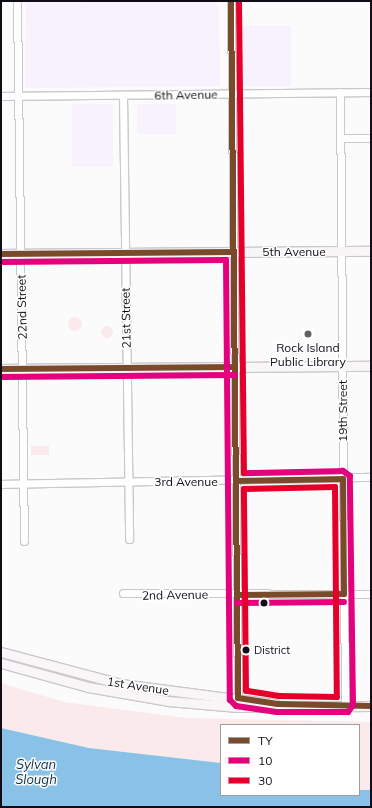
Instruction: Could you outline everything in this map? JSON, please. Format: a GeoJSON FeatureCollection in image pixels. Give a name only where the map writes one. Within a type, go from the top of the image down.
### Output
{"type":"FeatureCollection","features":[{"type":"Feature","properties":{"kind":"main road","name":"5th Avenue"},"geometry":{"type":"LineString","coordinates":[[1,254],[371,251]]}},
{"type":"Feature","properties":{"kind":"main road"},"geometry":{"type":"LineString","coordinates":[[1,369],[371,366]]}},
{"type":"Feature","properties":{"kind":"main road","name":"1st Avenue"},"geometry":{"type":"LineString","coordinates":[[1,652],[121,684],[238,702]]}},
{"type":"Feature","properties":{"kind":"main road","name":"1st Avenue"},"geometry":{"type":"LineString","coordinates":[[1,663],[122,694],[278,704],[371,706]]}},
{"type":"Feature","properties":{"kind":"street","name":"22nd Street"},"geometry":{"type":"LineString","coordinates":[[18,1],[24,541]]}},
{"type":"Feature","properties":{"kind":"street"},"geometry":{"type":"LineString","coordinates":[[231,1],[237,481],[238,702]]}},
{"type":"Feature","properties":{"kind":"street","name":"19th Street"},"geometry":{"type":"LineString","coordinates":[[340,92],[344,366],[343,480],[345,705]]}},
{"type":"Feature","properties":{"kind":"street","name":"6th Avenue"},"geometry":{"type":"LineString","coordinates":[[1,96],[124,96],[371,92]]}},
{"type":"Feature","properties":{"kind":"street","name":"21st Street"},"geometry":{"type":"LineString","coordinates":[[124,96],[129,540]]}},
{"type":"Feature","properties":{"kind":"street"},"geometry":{"type":"LineString","coordinates":[[340,138],[371,138]]}},
{"type":"Feature","properties":{"kind":"street","name":"3rd Avenue"},"geometry":{"type":"LineString","coordinates":[[1,484],[343,480],[371,477]]}},
{"type":"Feature","properties":{"kind":"street","name":"2nd Avenue"},"geometry":{"type":"LineString","coordinates":[[123,593],[237,595],[371,594]]}},
{"type":"Feature","properties":{"kind":"shaded area"},"geometry":{"type":"Polygon","coordinates":[[[216,1],[219,6],[220,86],[25,88],[26,3],[216,1]]]}},
{"type":"Feature","properties":{"kind":"shaded area"},"geometry":{"type":"Polygon","coordinates":[[[243,26],[291,26],[291,86],[243,86],[243,26]]]}},
{"type":"Feature","properties":{"kind":"shaded area"},"geometry":{"type":"Polygon","coordinates":[[[72,104],[113,104],[113,167],[72,167],[72,104]]]}},
{"type":"Feature","properties":{"kind":"shaded area"},"geometry":{"type":"Polygon","coordinates":[[[137,104],[176,104],[176,134],[137,134],[137,104]]]}},
{"type":"Feature","properties":{"kind":"shaded area"},"geometry":{"type":"Polygon","coordinates":[[[72,317],[78,317],[82,321],[82,327],[78,331],[72,331],[68,327],[68,321],[72,317]]]}},
{"type":"Feature","properties":{"kind":"shaded area"},"geometry":{"type":"Polygon","coordinates":[[[105,326],[109,326],[113,332],[109,338],[105,338],[101,334],[101,330],[105,326]]]}},
{"type":"Feature","properties":{"kind":"shaded area"},"geometry":{"type":"Polygon","coordinates":[[[31,446],[49,446],[49,455],[31,455],[31,446]]]}},
{"type":"Feature","properties":{"kind":"shaded area"},"geometry":{"type":"Polygon","coordinates":[[[1,683],[64,702],[186,718],[371,722],[371,790],[360,790],[360,724],[220,724],[220,763],[89,748],[1,728],[1,683]]]}},
{"type":"Feature","properties":{"kind":"water","name":"Sylvan Slough"},"geometry":{"type":"Polygon","coordinates":[[[1,728],[89,748],[220,763],[220,796],[360,796],[360,790],[371,790],[371,807],[1,807],[1,728]]]}},
{"type":"Feature","properties":{"kind":"transit line","name":"TY"},"geometry":{"type":"LineString","coordinates":[[231,1],[238,698],[278,704],[371,706]]}},
{"type":"Feature","properties":{"kind":"transit line","name":"30"},"geometry":{"type":"LineString","coordinates":[[239,1],[244,473]]}},
{"type":"Feature","properties":{"kind":"transit line","name":"TY"},"geometry":{"type":"LineString","coordinates":[[1,254],[234,252]]}},
{"type":"Feature","properties":{"kind":"transit line","name":"10"},"geometry":{"type":"LineString","coordinates":[[1,262],[226,260],[230,700],[236,706],[277,712],[348,712],[353,705],[350,476],[343,471],[244,473]]}},
{"type":"Feature","properties":{"kind":"transit line","name":"TY"},"geometry":{"type":"LineString","coordinates":[[1,369],[235,367]]}},
{"type":"Feature","properties":{"kind":"transit line","name":"10"},"geometry":{"type":"LineString","coordinates":[[1,377],[235,375]]}},
{"type":"Feature","properties":{"kind":"transit line","name":"TY"},"geometry":{"type":"LineString","coordinates":[[237,481],[343,479],[344,594],[237,595]]}},
{"type":"Feature","properties":{"kind":"transit line","name":"30"},"geometry":{"type":"LineString","coordinates":[[335,487],[337,697],[279,696],[246,691],[244,489],[335,487]]}},
{"type":"Feature","properties":{"kind":"transit line","name":"10"},"geometry":{"type":"LineString","coordinates":[[237,603],[344,602]]}},
{"type":"Feature","properties":{"kind":"place","name":"Rock Island Public Library"},"geometry":{"type":"Point","coordinates":[308,334]}},
{"type":"Feature","properties":{"kind":"place","name":"District"},"geometry":{"type":"Point","coordinates":[246,650]}}]}
